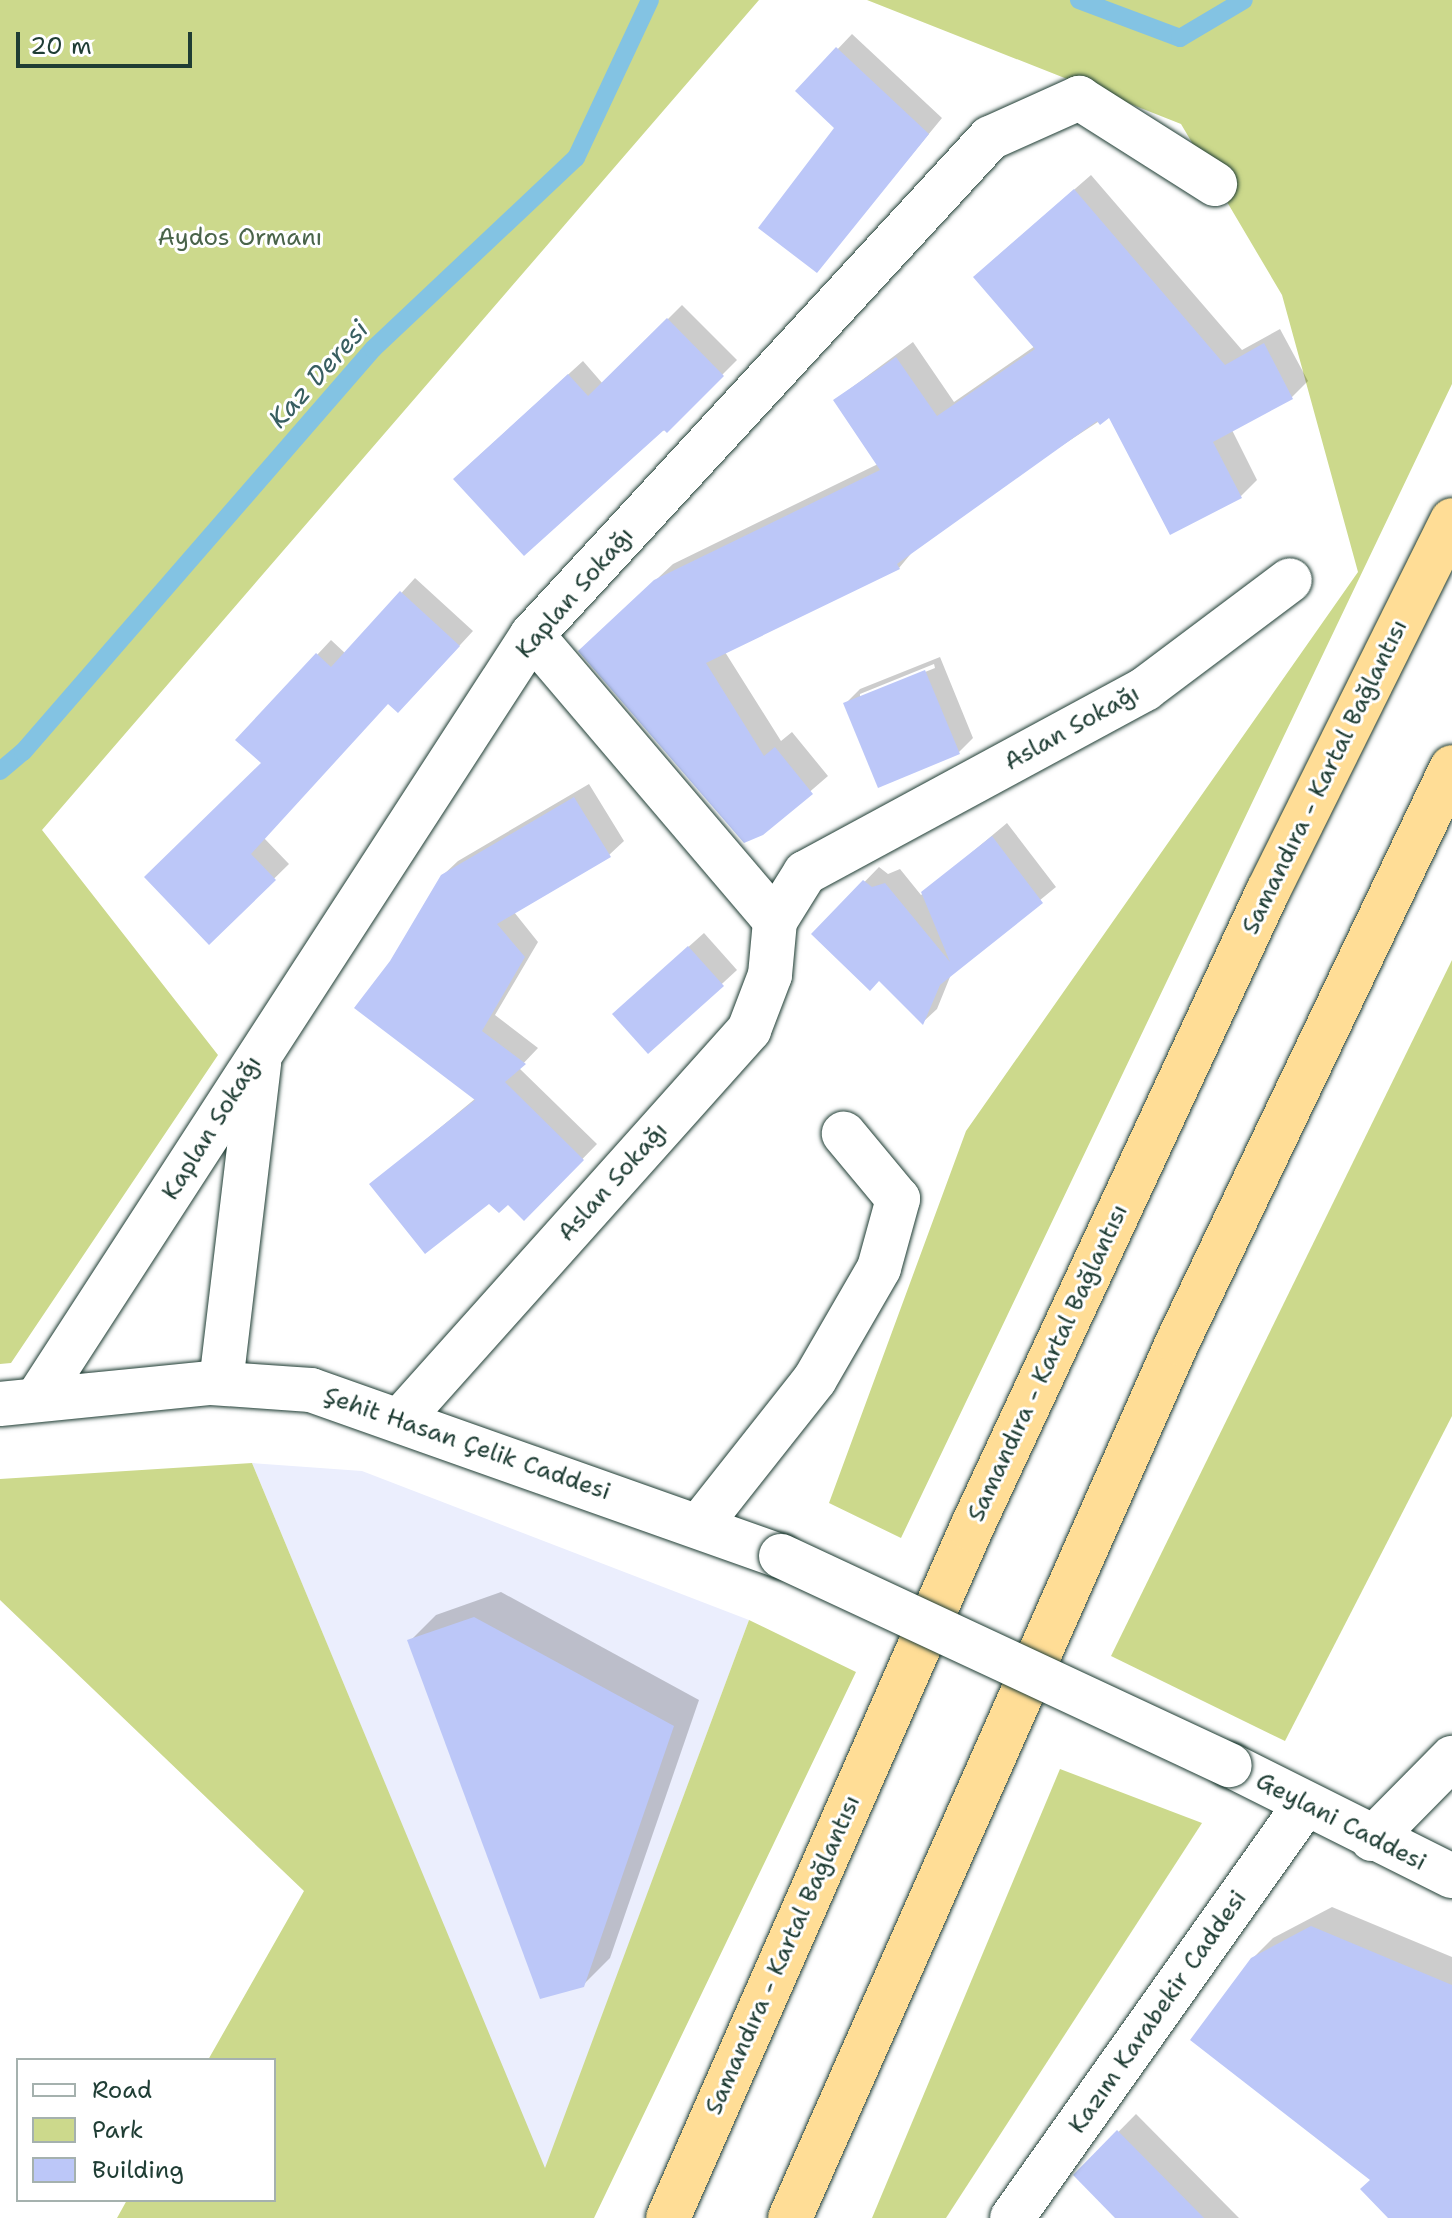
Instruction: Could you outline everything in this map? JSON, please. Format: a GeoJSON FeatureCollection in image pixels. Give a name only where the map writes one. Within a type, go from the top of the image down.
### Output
{"type":"FeatureCollection","features":[{"type":"Feature","properties":{"kind":"highway","name":"Samandıra - Kartal Bağlantısı"},"geometry":{"type":"LineString","coordinates":[[668,2218],[971,1529],[1268,891],[1452,520]]}},
{"type":"Feature","properties":{"kind":"highway"},"geometry":{"type":"LineString","coordinates":[[790,2218],[1177,1343],[1452,767]]}},
{"type":"Feature","properties":{"kind":"street","name":"Kaplan Sokağı"},"geometry":{"type":"LineString","coordinates":[[19,1402],[261,1050],[532,635],[990,138],[1079,98],[1215,184]]}},
{"type":"Feature","properties":{"kind":"street","name":"Aslan Sokağı"},"geometry":{"type":"LineString","coordinates":[[402,1418],[749,1030],[770,975],[775,921],[805,873],[1145,689],[1290,580]]}},
{"type":"Feature","properties":{"kind":"street"},"geometry":{"type":"LineString","coordinates":[[532,635],[775,921]]}},
{"type":"Feature","properties":{"kind":"street"},"geometry":{"type":"LineString","coordinates":[[221,1383],[261,1050]]}},
{"type":"Feature","properties":{"kind":"street"},"geometry":{"type":"LineString","coordinates":[[699,1526],[815,1379],[879,1268],[898,1199],[844,1134]]}},
{"type":"Feature","properties":{"kind":"street","name":"Şehit Hasan Çelik Caddesi"},"geometry":{"type":"LineString","coordinates":[[19,1402],[221,1383],[311,1390],[402,1418],[781,1556]]}},
{"type":"Feature","properties":{"kind":"street","name":"Geylani Caddesi"},"geometry":{"type":"LineString","coordinates":[[781,1556],[1230,1765],[1304,1806],[1452,1876]]}},
{"type":"Feature","properties":{"kind":"street"},"geometry":{"type":"LineString","coordinates":[[1372,1839],[1452,1758]]}},
{"type":"Feature","properties":{"kind":"street","name":"Kazım Karabekir Caddesi"},"geometry":{"type":"LineString","coordinates":[[1012,2218],[1304,1806]]}},
{"type":"Feature","properties":{"kind":"shaded area"},"geometry":{"type":"Polygon","coordinates":[[[252,1463],[362,1471],[749,1620],[545,2170],[252,1463]]]}},
{"type":"Feature","properties":{"kind":"green space","name":"Aydos Ormanı"},"geometry":{"type":"Polygon","coordinates":[[[0,0],[759,0],[42,830],[218,1055],[11,1363],[0,1364],[0,0]]]}},
{"type":"Feature","properties":{"kind":"green space"},"geometry":{"type":"Polygon","coordinates":[[[867,0],[1452,0],[1452,384],[901,1538],[829,1503],[966,1131],[1358,572],[1282,295],[1181,124],[867,0]]]}},
{"type":"Feature","properties":{"kind":"green space"},"geometry":{"type":"Polygon","coordinates":[[[1452,960],[1452,1416],[1285,1741],[1111,1656],[1452,960]]]}},
{"type":"Feature","properties":{"kind":"green space"},"geometry":{"type":"Polygon","coordinates":[[[252,1463],[545,2168],[749,1620],[856,1672],[594,2218],[117,2218],[126,2202],[276,2202],[276,2058],[209,2058],[304,1891],[0,1600],[0,1479],[252,1463]]]}},
{"type":"Feature","properties":{"kind":"green space"},"geometry":{"type":"Polygon","coordinates":[[[1060,1769],[1202,1823],[946,2218],[872,2218],[1060,1769]]]}},
{"type":"Feature","properties":{"kind":"building"},"geometry":{"type":"Polygon","coordinates":[[[836,47],[929,134],[817,273],[758,228],[834,128],[795,91],[836,47]]]}},
{"type":"Feature","properties":{"kind":"building"},"geometry":{"type":"Polygon","coordinates":[[[1074,189],[1225,365],[1264,343],[1293,399],[1213,442],[1242,498],[1170,535],[1109,418],[1100,425],[1097,421],[897,564],[900,569],[706,663],[764,756],[775,747],[813,794],[763,835],[744,843],[578,651],[654,580],[880,470],[833,400],[896,357],[937,416],[1035,349],[973,277],[1074,189]]]}},
{"type":"Feature","properties":{"kind":"building"},"geometry":{"type":"Polygon","coordinates":[[[667,318],[724,376],[667,433],[664,430],[524,556],[453,479],[568,374],[588,396],[667,318]]]}},
{"type":"Feature","properties":{"kind":"building"},"geometry":{"type":"Polygon","coordinates":[[[400,591],[460,646],[398,713],[388,704],[251,854],[276,880],[209,945],[144,877],[261,763],[235,740],[316,653],[331,667],[400,591]]]}},
{"type":"Feature","properties":{"kind":"building"},"geometry":{"type":"Polygon","coordinates":[[[925,670],[960,754],[878,788],[843,703],[925,670]]]}},
{"type":"Feature","properties":{"kind":"building"},"geometry":{"type":"Polygon","coordinates":[[[574,797],[611,857],[497,924],[525,957],[482,1031],[526,1064],[505,1082],[584,1160],[524,1221],[508,1205],[499,1213],[489,1204],[425,1254],[369,1184],[475,1100],[354,1008],[390,961],[441,875],[574,797]]]}},
{"type":"Feature","properties":{"kind":"building"},"geometry":{"type":"Polygon","coordinates":[[[992,836],[1043,903],[940,985],[923,1025],[879,981],[870,991],[811,934],[863,880],[872,887],[885,883],[950,962],[921,892],[992,836]]]}},
{"type":"Feature","properties":{"kind":"building"},"geometry":{"type":"Polygon","coordinates":[[[688,946],[724,986],[648,1054],[612,1014],[688,946]]]}},
{"type":"Feature","properties":{"kind":"building"},"geometry":{"type":"Polygon","coordinates":[[[474,1617],[674,1726],[584,1987],[540,1999],[407,1640],[474,1617]]]}},
{"type":"Feature","properties":{"kind":"building"},"geometry":{"type":"Polygon","coordinates":[[[1311,1926],[1452,1985],[1452,2218],[1388,2218],[1360,2189],[1370,2180],[1190,2040],[1251,1958],[1311,1926]]]}},
{"type":"Feature","properties":{"kind":"building"},"geometry":{"type":"Polygon","coordinates":[[[1117,2130],[1204,2218],[1115,2218],[1073,2175],[1117,2130]]]}},
{"type":"Feature","properties":{"kind":"waterway","name":"Kaz Deresi"},"geometry":{"type":"LineString","coordinates":[[0,771],[23,752],[373,349],[576,158],[650,0]]}},
{"type":"Feature","properties":{"kind":"waterway","name":"Kaz Deresi"},"geometry":{"type":"LineString","coordinates":[[1079,0],[1180,38],[1244,0]]}}]}
